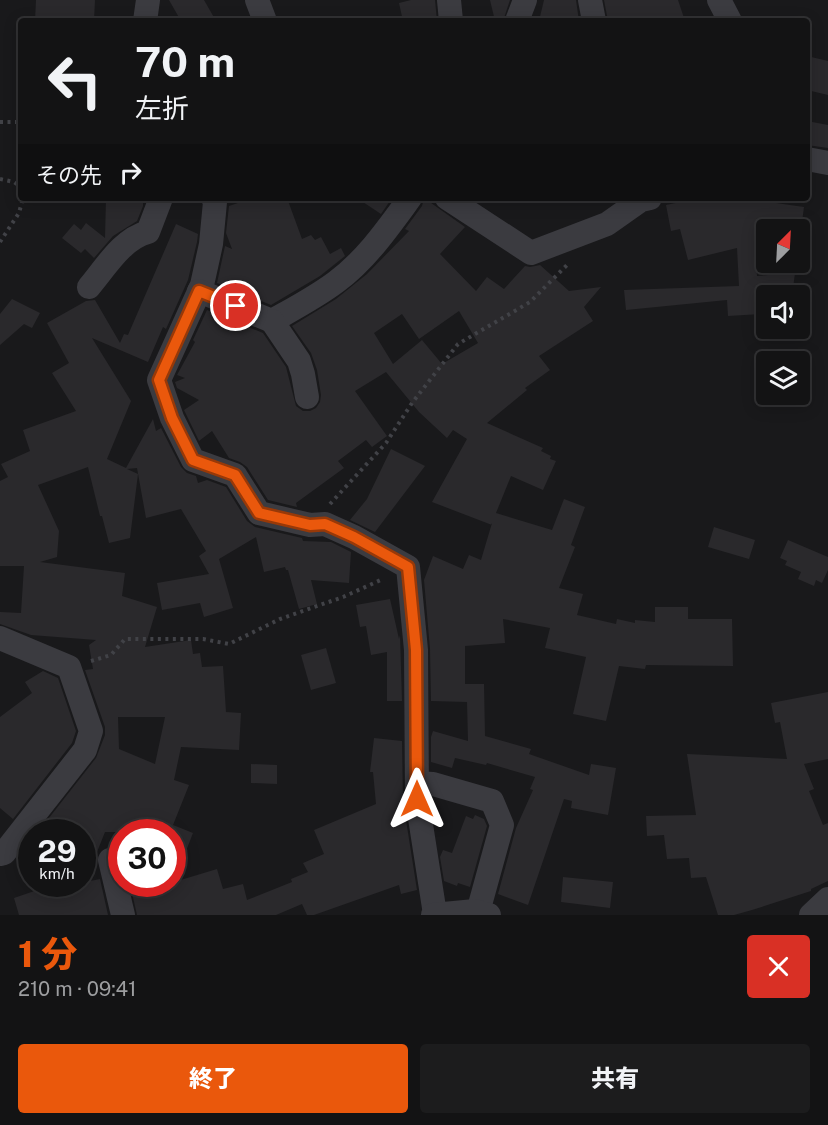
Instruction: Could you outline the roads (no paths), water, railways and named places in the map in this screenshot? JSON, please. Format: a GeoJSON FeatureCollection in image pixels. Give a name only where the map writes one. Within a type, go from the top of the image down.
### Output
{"type":"FeatureCollection","features":[{"type":"Feature","properties":{"kind":"street"},"geometry":{"type":"LineString","coordinates":[[145,18],[148,0]]}},
{"type":"Feature","properties":{"kind":"street"},"geometry":{"type":"LineString","coordinates":[[257,0],[264,18]]}},
{"type":"Feature","properties":{"kind":"street"},"geometry":{"type":"LineString","coordinates":[[449,0],[451,18]]}},
{"type":"Feature","properties":{"kind":"street"},"geometry":{"type":"LineString","coordinates":[[518,18],[525,0]]}},
{"type":"Feature","properties":{"kind":"street"},"geometry":{"type":"LineString","coordinates":[[590,0],[593,18]]}},
{"type":"Feature","properties":{"kind":"street"},"geometry":{"type":"LineString","coordinates":[[719,0],[728,18]]}},
{"type":"Feature","properties":{"kind":"street"},"geometry":{"type":"LineString","coordinates":[[810,160],[828,163]]}},
{"type":"Feature","properties":{"kind":"street"},"geometry":{"type":"LineString","coordinates":[[89,287],[125,244],[137,235],[148,232],[160,201]]}},
{"type":"Feature","properties":{"kind":"street"},"geometry":{"type":"LineString","coordinates":[[220,201],[199,291],[159,380],[172,418],[193,460],[235,475],[259,513],[310,525],[325,524],[408,567],[416,650],[417,799],[434,915],[484,913],[502,825],[492,801],[433,784],[417,783]]}},
{"type":"Feature","properties":{"kind":"street"},"geometry":{"type":"LineString","coordinates":[[272,321],[336,282],[357,264],[408,201]]}},
{"type":"Feature","properties":{"kind":"street"},"geometry":{"type":"LineString","coordinates":[[452,201],[531,253],[607,224],[636,201]]}},
{"type":"Feature","properties":{"kind":"street"},"geometry":{"type":"LineString","coordinates":[[199,291],[272,321],[299,361],[307,397]]}},
{"type":"Feature","properties":{"kind":"street"},"geometry":{"type":"LineString","coordinates":[[0,638],[69,667],[91,731],[85,750],[0,854]]}},
{"type":"Feature","properties":{"kind":"street"},"geometry":{"type":"LineString","coordinates":[[119,897],[123,915]]}},
{"type":"Feature","properties":{"kind":"street"},"geometry":{"type":"LineString","coordinates":[[811,915],[828,899]]}}]}
